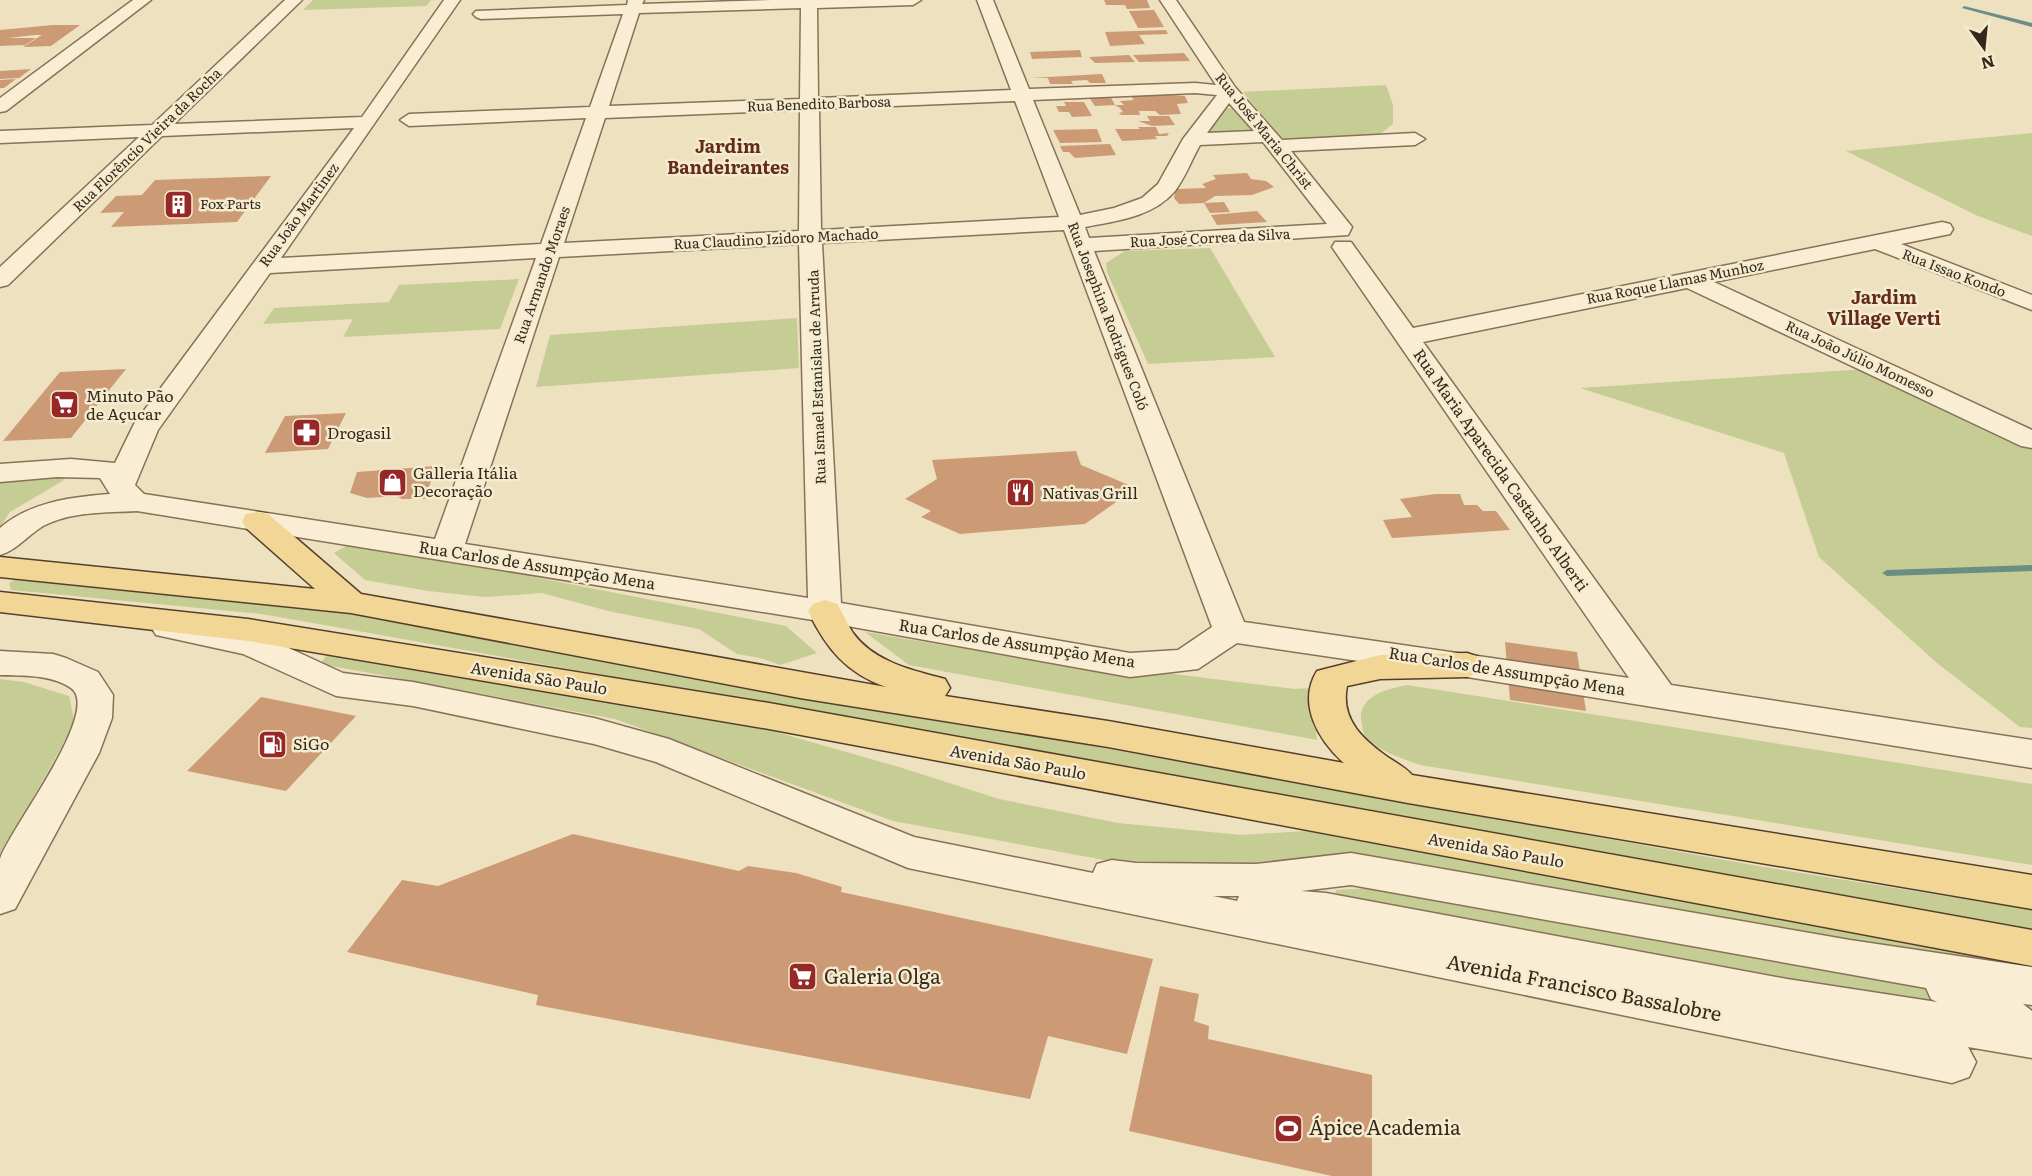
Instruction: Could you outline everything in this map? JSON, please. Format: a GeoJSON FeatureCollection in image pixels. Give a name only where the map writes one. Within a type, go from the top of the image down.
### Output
{"type":"FeatureCollection","features":[{"type":"Feature","properties":{"kind":"main road"},"geometry":{"type":"LineString","coordinates":[[257,521],[351,603]]}},
{"type":"Feature","properties":{"kind":"main road"},"geometry":{"type":"LineString","coordinates":[[0,567],[351,603],[800,686],[1108,734],[1408,789],[2032,892]]}},
{"type":"Feature","properties":{"kind":"main road","name":"Avenida São Paulo"},"geometry":{"type":"LineString","coordinates":[[0,602],[248,630],[769,717],[2032,948]]}},
{"type":"Feature","properties":{"kind":"main road"},"geometry":{"type":"LineString","coordinates":[[825,611],[838,638],[862,661],[894,678],[1108,734]]}},
{"type":"Feature","properties":{"kind":"main road"},"geometry":{"type":"LineString","coordinates":[[1408,789],[1358,756],[1335,729],[1326,703],[1330,679],[1353,670],[1381,666],[1467,665]]}},
{"type":"Feature","properties":{"kind":"street"},"geometry":{"type":"LineString","coordinates":[[0,107],[143,0]]}},
{"type":"Feature","properties":{"kind":"street","name":"Rua Florêncio Vieira da Rocha"},"geometry":{"type":"LineString","coordinates":[[0,280],[294,0]]}},
{"type":"Feature","properties":{"kind":"street","name":"Rua João Martinez"},"geometry":{"type":"LineString","coordinates":[[144,430],[105,456],[85,465],[104,480],[144,430],[368,122],[452,0]]}},
{"type":"Feature","properties":{"kind":"street"},"geometry":{"type":"LineString","coordinates":[[481,14],[634,4],[913,0]]}},
{"type":"Feature","properties":{"kind":"street","name":"Rua Josephina Rodrigues Coló"},"geometry":{"type":"LineString","coordinates":[[985,0],[1020,95],[1231,632]]}},
{"type":"Feature","properties":{"kind":"street","name":"Rua José Maria Christ"},"geometry":{"type":"LineString","coordinates":[[1169,0],[1228,91],[1273,141],[1341,227],[1342,239]]}},
{"type":"Feature","properties":{"kind":"street","name":"Rua Ismael Estanislau de Arruda"},"geometry":{"type":"LineString","coordinates":[[809,2],[810,236],[825,611]]}},
{"type":"Feature","properties":{"kind":"street","name":"Rua Armando Moraes"},"geometry":{"type":"LineString","coordinates":[[447,551],[634,4]]}},
{"type":"Feature","properties":{"kind":"street","name":"Rua Benedito Barbosa"},"geometry":{"type":"LineString","coordinates":[[409,120],[1196,88],[1228,91]]}},
{"type":"Feature","properties":{"kind":"street","name":"Rua Claudino Izidoro Machado"},"geometry":{"type":"LineString","coordinates":[[262,266],[810,236],[1076,234],[1119,214],[1150,203],[1167,187],[1193,139],[1228,91]]}},
{"type":"Feature","properties":{"kind":"street"},"geometry":{"type":"LineString","coordinates":[[0,137],[368,122]]}},
{"type":"Feature","properties":{"kind":"street"},"geometry":{"type":"LineString","coordinates":[[1193,139],[1273,141],[1415,139]]}},
{"type":"Feature","properties":{"kind":"street","name":"Rua Roque Llamas Munhoz"},"geometry":{"type":"LineString","coordinates":[[1408,337],[1941,229]]}},
{"type":"Feature","properties":{"kind":"street","name":"Rua José Correa da Silva"},"geometry":{"type":"LineString","coordinates":[[1076,234],[1342,239]]}},
{"type":"Feature","properties":{"kind":"street","name":"Rua Maria Aparecida Castanho Alberti"},"geometry":{"type":"LineString","coordinates":[[1342,239],[1408,337],[1659,694]]}},
{"type":"Feature","properties":{"kind":"street","name":"Rua Issao Kondo"},"geometry":{"type":"LineString","coordinates":[[1876,242],[2032,303]]}},
{"type":"Feature","properties":{"kind":"street","name":"Rua João Júlio Momesso"},"geometry":{"type":"LineString","coordinates":[[1688,279],[2031,440]]}},
{"type":"Feature","properties":{"kind":"street"},"geometry":{"type":"LineString","coordinates":[[0,473],[104,480]]}},
{"type":"Feature","properties":{"kind":"street"},"geometry":{"type":"LineString","coordinates":[[0,545],[13,531],[38,515],[59,508],[104,480]]}},
{"type":"Feature","properties":{"kind":"street"},"geometry":{"type":"LineString","coordinates":[[38,515],[42,500],[47,493],[104,480]]}},
{"type":"Feature","properties":{"kind":"street","name":"Rua Carlos de Assumpção Mena"},"geometry":{"type":"LineString","coordinates":[[104,480],[257,521],[825,611],[1130,664],[1186,661],[1231,632],[1659,694],[2032,754]]}},
{"type":"Feature","properties":{"kind":"street"},"geometry":{"type":"LineString","coordinates":[[129,616],[185,632],[253,645],[336,684],[413,694],[594,731],[669,752],[908,852],[1136,879],[1256,880],[1351,869],[1850,958],[2032,986]]}},
{"type":"Feature","properties":{"kind":"street"},"geometry":{"type":"LineString","coordinates":[[0,663],[53,666],[85,680],[95,695],[94,718],[80,753],[0,897]]}},
{"type":"Feature","properties":{"kind":"street","name":"Avenida Francisco Bassalobre"},"geometry":{"type":"LineString","coordinates":[[908,852],[1952,1062]]}},
{"type":"Feature","properties":{"kind":"street"},"geometry":{"type":"LineString","coordinates":[[1217,915],[1243,904],[1326,910],[1786,998],[2032,1038]]}},
{"type":"Feature","properties":{"kind":"street"},"geometry":{"type":"LineString","coordinates":[[1850,958],[1964,991],[2006,1014],[2032,1038]]}},
{"type":"Feature","properties":{"kind":"green space"},"geometry":{"type":"Polygon","coordinates":[[[313,0],[431,0],[426,6],[303,10],[313,0]]]}},
{"type":"Feature","properties":{"kind":"green space"},"geometry":{"type":"Polygon","coordinates":[[[1386,85],[1393,105],[1393,124],[1380,134],[1289,141],[1281,138],[1243,92],[1386,85]]]}},
{"type":"Feature","properties":{"kind":"green space"},"geometry":{"type":"Polygon","coordinates":[[[1218,109],[1240,109],[1265,134],[1199,136],[1218,109]]]}},
{"type":"Feature","properties":{"kind":"green space"},"geometry":{"type":"Polygon","coordinates":[[[2032,133],[2032,236],[1978,216],[1846,151],[2032,133]]]}},
{"type":"Feature","properties":{"kind":"green space"},"geometry":{"type":"Polygon","coordinates":[[[1210,248],[1275,357],[1148,364],[1107,272],[1106,263],[1125,251],[1210,248]]]}},
{"type":"Feature","properties":{"kind":"green space"},"geometry":{"type":"Polygon","coordinates":[[[519,279],[500,329],[343,337],[353,319],[263,324],[274,308],[389,302],[399,285],[519,279]]]}},
{"type":"Feature","properties":{"kind":"green space"},"geometry":{"type":"Polygon","coordinates":[[[797,318],[799,368],[536,387],[550,335],[797,318]]]}},
{"type":"Feature","properties":{"kind":"green space"},"geometry":{"type":"Polygon","coordinates":[[[1866,369],[2032,447],[2032,728],[2020,727],[1937,663],[1819,557],[1784,453],[1580,388],[1866,369]]]}},
{"type":"Feature","properties":{"kind":"green space"},"geometry":{"type":"Polygon","coordinates":[[[43,476],[64,480],[10,512],[0,527],[0,478],[43,476]]]}},
{"type":"Feature","properties":{"kind":"green space"},"geometry":{"type":"Polygon","coordinates":[[[353,542],[786,626],[817,653],[780,665],[760,658],[737,654],[699,629],[608,611],[542,593],[485,597],[428,591],[365,580],[334,553],[353,542]]]}},
{"type":"Feature","properties":{"kind":"green space"},"geometry":{"type":"Polygon","coordinates":[[[19,577],[331,609],[1764,867],[2032,910],[2032,932],[261,614],[11,590],[9,583],[19,577]]]}},
{"type":"Feature","properties":{"kind":"green space"},"geometry":{"type":"Polygon","coordinates":[[[865,632],[942,645],[1295,689],[1311,688],[1317,740],[909,665],[865,632]]]}},
{"type":"Feature","properties":{"kind":"green space"},"geometry":{"type":"Polygon","coordinates":[[[332,653],[730,719],[899,767],[999,799],[1118,823],[1241,835],[1305,831],[1807,924],[2032,961],[2032,971],[1352,861],[1233,873],[1148,868],[893,821],[615,719],[321,664],[325,657],[332,653]]]}},
{"type":"Feature","properties":{"kind":"green space"},"geometry":{"type":"Polygon","coordinates":[[[0,679],[24,682],[69,696],[75,723],[0,856],[0,679]]]}},
{"type":"Feature","properties":{"kind":"green space"},"geometry":{"type":"Polygon","coordinates":[[[1407,685],[2032,784],[2032,865],[1420,765],[1378,747],[1365,736],[1362,725],[1361,715],[1368,701],[1382,692],[1407,685]]]}},
{"type":"Feature","properties":{"kind":"green space"},"geometry":{"type":"Polygon","coordinates":[[[1370,888],[1952,991],[1971,1011],[1332,903],[1336,890],[1370,888]]]}},
{"type":"Feature","properties":{"kind":"building"},"geometry":{"type":"Polygon","coordinates":[[[1104,0],[1147,0],[1150,8],[1127,9],[1125,5],[1106,5],[1104,0]]]}},
{"type":"Feature","properties":{"kind":"building"},"geometry":{"type":"Polygon","coordinates":[[[1154,10],[1164,27],[1138,28],[1129,11],[1154,10]]]}},
{"type":"Feature","properties":{"kind":"building"},"geometry":{"type":"Polygon","coordinates":[[[80,25],[51,46],[23,47],[42,35],[35,35],[8,38],[36,38],[25,45],[0,46],[0,30],[80,25]]]}},
{"type":"Feature","properties":{"kind":"building"},"geometry":{"type":"Polygon","coordinates":[[[1166,30],[1168,34],[1139,35],[1145,44],[1110,46],[1105,32],[1166,30]]]}},
{"type":"Feature","properties":{"kind":"building"},"geometry":{"type":"Polygon","coordinates":[[[1080,50],[1082,57],[1032,59],[1030,52],[1080,50]]]}},
{"type":"Feature","properties":{"kind":"building"},"geometry":{"type":"Polygon","coordinates":[[[1184,53],[1190,61],[1139,62],[1133,55],[1184,53]]]}},
{"type":"Feature","properties":{"kind":"building"},"geometry":{"type":"Polygon","coordinates":[[[1129,55],[1135,62],[1095,63],[1089,57],[1129,55]]]}},
{"type":"Feature","properties":{"kind":"building"},"geometry":{"type":"Polygon","coordinates":[[[31,69],[19,78],[0,79],[0,71],[31,69]]]}},
{"type":"Feature","properties":{"kind":"building"},"geometry":{"type":"Polygon","coordinates":[[[1102,74],[1106,83],[1090,83],[1087,80],[1071,81],[1073,84],[1050,84],[1048,78],[1031,78],[1102,74]]]}},
{"type":"Feature","properties":{"kind":"building"},"geometry":{"type":"Polygon","coordinates":[[[16,79],[4,88],[0,88],[0,80],[16,79]]]}},
{"type":"Feature","properties":{"kind":"building"},"geometry":{"type":"Polygon","coordinates":[[[1088,96],[1110,96],[1115,105],[1095,106],[1088,96]]]}},
{"type":"Feature","properties":{"kind":"building"},"geometry":{"type":"Polygon","coordinates":[[[1131,96],[1185,96],[1188,103],[1177,104],[1181,114],[1160,115],[1155,111],[1139,111],[1140,115],[1121,115],[1119,113],[1123,112],[1115,105],[1124,105],[1120,101],[1134,100],[1131,96]]]}},
{"type":"Feature","properties":{"kind":"building"},"geometry":{"type":"Polygon","coordinates":[[[1064,102],[1084,102],[1092,116],[1072,117],[1069,112],[1059,112],[1056,106],[1066,106],[1064,102]]]}},
{"type":"Feature","properties":{"kind":"building"},"geometry":{"type":"Polygon","coordinates":[[[1147,116],[1169,116],[1175,125],[1152,126],[1138,121],[1150,121],[1147,116]]]}},
{"type":"Feature","properties":{"kind":"building"},"geometry":{"type":"Polygon","coordinates":[[[1138,127],[1156,127],[1159,134],[1169,133],[1167,136],[1155,136],[1157,139],[1122,141],[1115,129],[1140,129],[1138,127]]]}},
{"type":"Feature","properties":{"kind":"building"},"geometry":{"type":"Polygon","coordinates":[[[1097,129],[1102,142],[1060,143],[1053,130],[1097,129]]]}},
{"type":"Feature","properties":{"kind":"building"},"geometry":{"type":"Polygon","coordinates":[[[1110,144],[1116,155],[1075,158],[1069,152],[1063,152],[1060,146],[1110,144]]]}},
{"type":"Feature","properties":{"kind":"building"},"geometry":{"type":"Polygon","coordinates":[[[1247,173],[1251,179],[1266,181],[1274,187],[1252,195],[1215,196],[1204,203],[1179,204],[1174,198],[1176,189],[1206,188],[1202,184],[1216,179],[1213,175],[1247,173]]]}},
{"type":"Feature","properties":{"kind":"building","name":"Fox Parts"},"geometry":{"type":"Polygon","coordinates":[[[271,176],[237,222],[111,227],[124,212],[100,213],[116,196],[142,195],[155,180],[271,176]]]}},
{"type":"Feature","properties":{"kind":"building"},"geometry":{"type":"Polygon","coordinates":[[[1224,202],[1230,212],[1210,213],[1204,203],[1224,202]]]}},
{"type":"Feature","properties":{"kind":"building"},"geometry":{"type":"Polygon","coordinates":[[[1257,211],[1267,222],[1217,225],[1211,215],[1257,211]]]}},
{"type":"Feature","properties":{"kind":"building","name":"Minuto Pão de Açucar"},"geometry":{"type":"Polygon","coordinates":[[[126,369],[71,438],[3,441],[60,372],[126,369]]]}},
{"type":"Feature","properties":{"kind":"building","name":"Drogasil"},"geometry":{"type":"Polygon","coordinates":[[[346,413],[328,449],[265,453],[285,416],[346,413]]]}},
{"type":"Feature","properties":{"kind":"building","name":"Nativas Grill"},"geometry":{"type":"Polygon","coordinates":[[[1076,451],[1081,465],[1136,488],[1085,524],[960,534],[921,517],[931,511],[905,499],[937,479],[932,460],[1076,451]]]}},
{"type":"Feature","properties":{"kind":"building","name":"Galleria Itália Decoração"},"geometry":{"type":"Polygon","coordinates":[[[436,466],[425,499],[402,499],[396,496],[367,498],[350,493],[357,472],[436,466]]]}},
{"type":"Feature","properties":{"kind":"building"},"geometry":{"type":"Polygon","coordinates":[[[1435,494],[1460,494],[1464,505],[1477,505],[1483,511],[1496,511],[1510,530],[1392,538],[1383,520],[1412,517],[1400,499],[1435,494]]]}},
{"type":"Feature","properties":{"kind":"building"},"geometry":{"type":"Polygon","coordinates":[[[1505,642],[1577,652],[1586,711],[1510,700],[1505,642]]]}},
{"type":"Feature","properties":{"kind":"building","name":"SiGo"},"geometry":{"type":"Polygon","coordinates":[[[261,697],[356,716],[286,791],[187,771],[261,697]]]}},
{"type":"Feature","properties":{"kind":"building","name":"Galeria Olga"},"geometry":{"type":"Polygon","coordinates":[[[573,834],[739,871],[748,866],[796,873],[842,887],[841,892],[1153,959],[1127,1054],[1048,1036],[1030,1099],[536,1005],[538,995],[347,952],[402,880],[438,886],[573,834]]]}},
{"type":"Feature","properties":{"kind":"building"},"geometry":{"type":"Polygon","coordinates":[[[1160,986],[1199,994],[1194,1021],[1209,1026],[1208,1039],[1372,1075],[1372,1176],[1332,1176],[1129,1131],[1160,986]]]}},
{"type":"Feature","properties":{"kind":"waterway"},"geometry":{"type":"LineString","coordinates":[[1964,7],[2032,25]]}},
{"type":"Feature","properties":{"kind":"waterway"},"geometry":{"type":"LineString","coordinates":[[1887,573],[2032,568]]}},
{"type":"Feature","properties":{"kind":"place","name":"Fox Parts"},"geometry":{"type":"Point","coordinates":[179,204]}},
{"type":"Feature","properties":{"kind":"place","name":"Minuto Pão de Açucar"},"geometry":{"type":"Point","coordinates":[65,405]}},
{"type":"Feature","properties":{"kind":"place","name":"Drogasil"},"geometry":{"type":"Point","coordinates":[306,433]}},
{"type":"Feature","properties":{"kind":"place","name":"Galleria Itália Decoração"},"geometry":{"type":"Point","coordinates":[392,482]}},
{"type":"Feature","properties":{"kind":"place","name":"Nativas Grill"},"geometry":{"type":"Point","coordinates":[1021,493]}},
{"type":"Feature","properties":{"kind":"place","name":"SiGo"},"geometry":{"type":"Point","coordinates":[272,744]}},
{"type":"Feature","properties":{"kind":"place","name":"Galeria Olga"},"geometry":{"type":"Point","coordinates":[803,977]}},
{"type":"Feature","properties":{"kind":"place","name":"Ápice Academia"},"geometry":{"type":"Point","coordinates":[1288,1128]}},
{"type":"Feature","properties":{"kind":"district","name":"Jardim Bandeirantes"},"geometry":{"type":"Point","coordinates":[728,157]}},
{"type":"Feature","properties":{"kind":"district","name":"Jardim Village Verti"},"geometry":{"type":"Point","coordinates":[1884,308]}}]}
